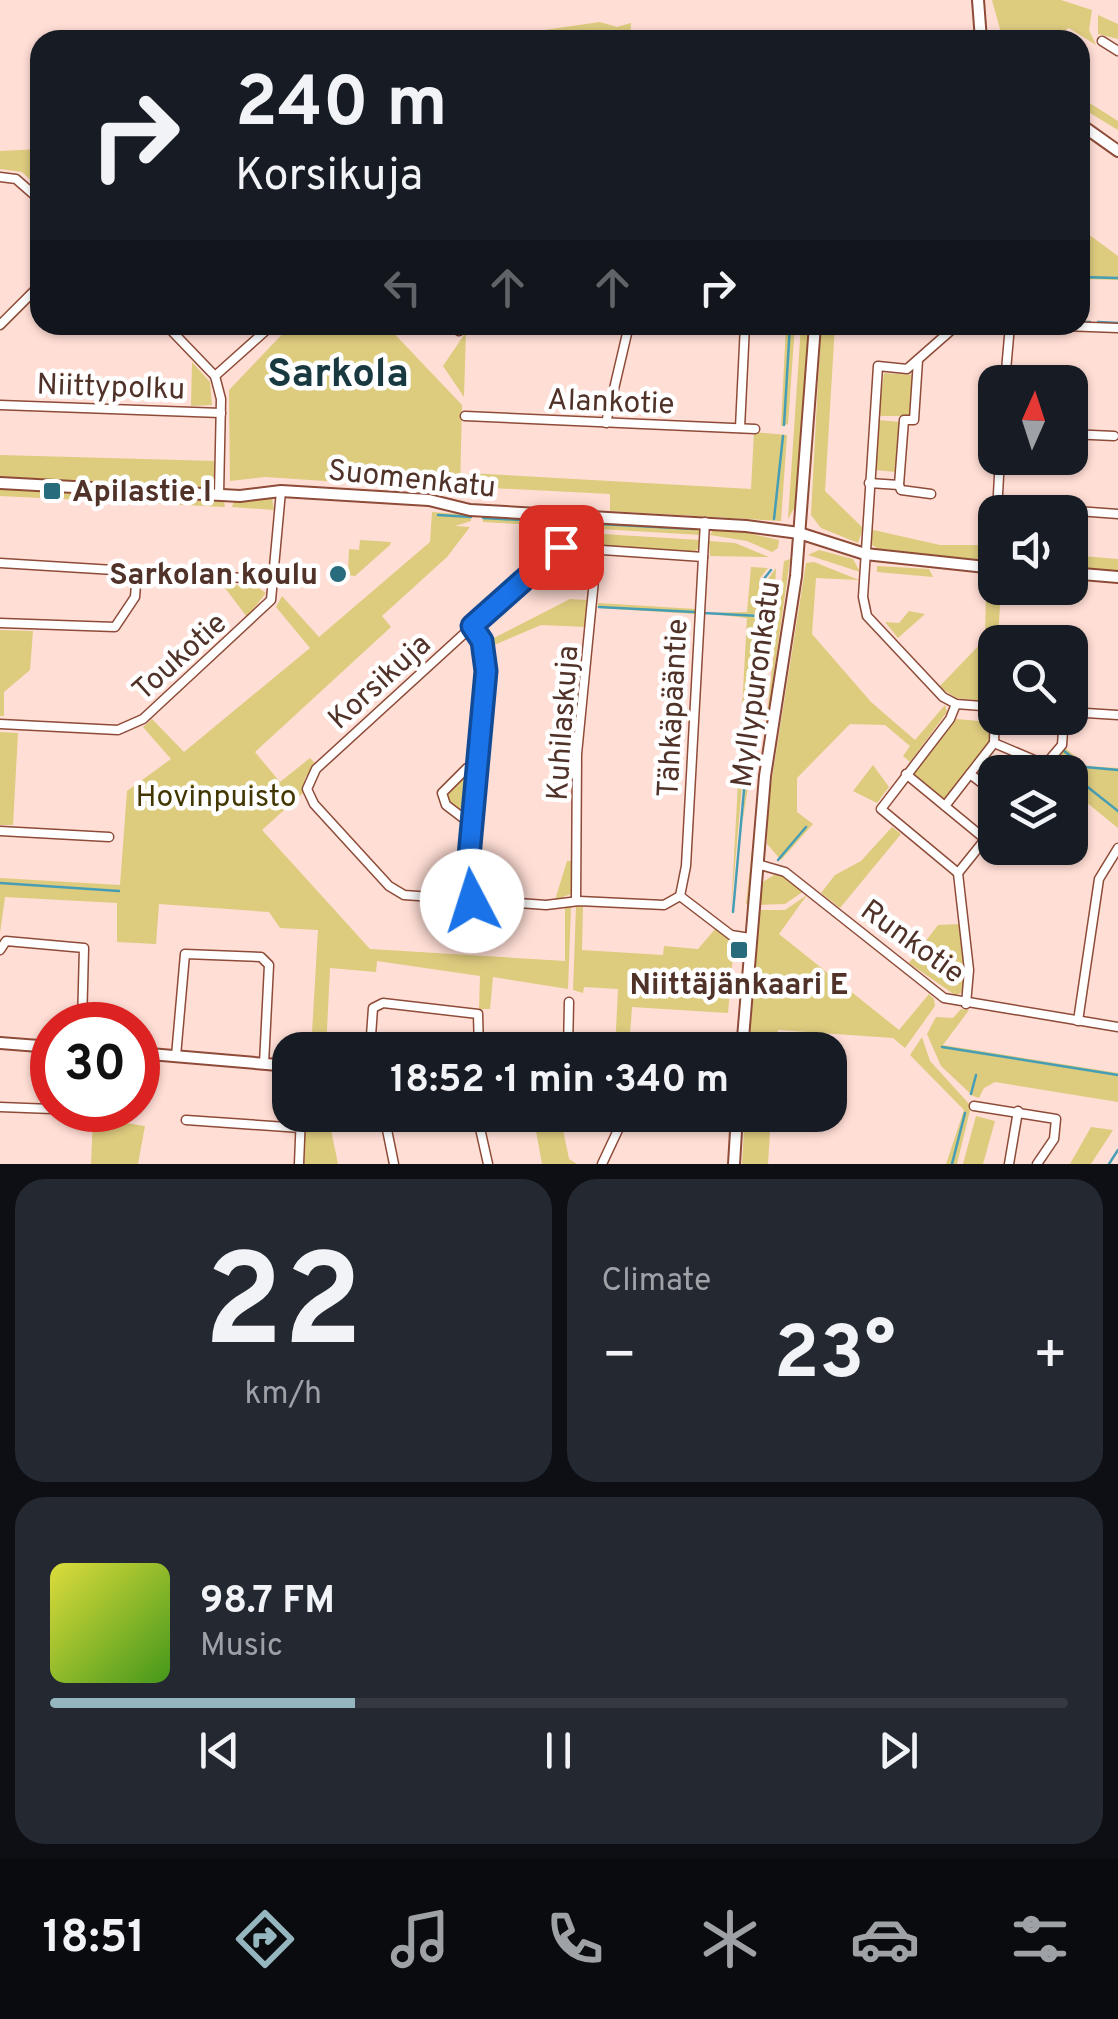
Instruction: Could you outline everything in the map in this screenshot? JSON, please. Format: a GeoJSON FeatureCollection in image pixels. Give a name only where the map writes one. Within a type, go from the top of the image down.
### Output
{"type":"FeatureCollection","features":[{"type":"Feature","properties":{"kind":"street"},"geometry":{"type":"LineString","coordinates":[[978,0],[980,30]]}},
{"type":"Feature","properties":{"kind":"street"},"geometry":{"type":"LineString","coordinates":[[1102,41],[1118,51]]}},
{"type":"Feature","properties":{"kind":"street"},"geometry":{"type":"LineString","coordinates":[[1090,131],[1118,151]]}},
{"type":"Feature","properties":{"kind":"street"},"geometry":{"type":"LineString","coordinates":[[0,177],[16,179],[30,191]]}},
{"type":"Feature","properties":{"kind":"street"},"geometry":{"type":"LineString","coordinates":[[0,325],[30,295]]}},
{"type":"Feature","properties":{"kind":"street"},"geometry":{"type":"LineString","coordinates":[[1090,327],[1118,328]]}},
{"type":"Feature","properties":{"kind":"street"},"geometry":{"type":"LineString","coordinates":[[176,335],[216,376],[221,413],[218,495]]}},
{"type":"Feature","properties":{"kind":"street"},"geometry":{"type":"LineString","coordinates":[[216,376],[261,335]]}},
{"type":"Feature","properties":{"kind":"street"},"geometry":{"type":"LineString","coordinates":[[606,423],[627,335]]}},
{"type":"Feature","properties":{"kind":"street"},"geometry":{"type":"LineString","coordinates":[[740,428],[745,335]]}},
{"type":"Feature","properties":{"kind":"street","name":"Myllypuronkatu"},"geometry":{"type":"LineString","coordinates":[[743,1032],[757,864],[800,534],[814,335]]}},
{"type":"Feature","properties":{"kind":"street"},"geometry":{"type":"LineString","coordinates":[[946,335],[907,369],[878,366],[865,554],[865,614],[943,697],[956,704],[978,705]]}},
{"type":"Feature","properties":{"kind":"street"},"geometry":{"type":"LineString","coordinates":[[1006,365],[1009,335]]}},
{"type":"Feature","properties":{"kind":"street"},"geometry":{"type":"LineString","coordinates":[[918,360],[914,420],[904,420],[899,485],[901,490],[931,494]]}},
{"type":"Feature","properties":{"kind":"street","name":"Niittypolku"},"geometry":{"type":"LineString","coordinates":[[0,405],[221,413]]}},
{"type":"Feature","properties":{"kind":"street","name":"Alankotie"},"geometry":{"type":"LineString","coordinates":[[465,416],[755,429]]}},
{"type":"Feature","properties":{"kind":"street"},"geometry":{"type":"LineString","coordinates":[[1088,435],[1114,436]]}},
{"type":"Feature","properties":{"kind":"street","name":"Suomenkatu"},"geometry":{"type":"LineString","coordinates":[[0,483],[218,495],[281,492],[436,501],[470,510],[706,522],[800,534],[865,554],[978,566]]}},
{"type":"Feature","properties":{"kind":"street"},"geometry":{"type":"LineString","coordinates":[[870,483],[899,485]]}},
{"type":"Feature","properties":{"kind":"street","name":"Toukotie"},"geometry":{"type":"LineString","coordinates":[[0,724],[128,728],[271,600],[276,580],[281,492]]}},
{"type":"Feature","properties":{"kind":"street"},"geometry":{"type":"LineString","coordinates":[[1088,513],[1118,514]]}},
{"type":"Feature","properties":{"kind":"street","name":"Tähkäpääntie"},"geometry":{"type":"LineString","coordinates":[[680,896],[686,866],[706,522]]}},
{"type":"Feature","properties":{"kind":"street","name":"Korsikuja"},"geometry":{"type":"LineString","coordinates":[[465,900],[404,895],[392,889],[314,804],[308,789],[316,769],[559,548],[703,556]]}},
{"type":"Feature","properties":{"kind":"street","name":"Kuhilaskuja"},"geometry":{"type":"LineString","coordinates":[[576,901],[577,754],[597,550]]}},
{"type":"Feature","properties":{"kind":"street"},"geometry":{"type":"LineString","coordinates":[[0,562],[276,580]]}},
{"type":"Feature","properties":{"kind":"street"},"geometry":{"type":"LineString","coordinates":[[0,623],[114,627],[131,606],[137,572]]}},
{"type":"Feature","properties":{"kind":"street"},"geometry":{"type":"LineString","coordinates":[[1088,574],[1118,577]]}},
{"type":"Feature","properties":{"kind":"street"},"geometry":{"type":"LineString","coordinates":[[472,626],[480,637],[486,666],[465,900],[660,905],[680,896],[731,935],[750,938]]}},
{"type":"Feature","properties":{"kind":"street"},"geometry":{"type":"LineString","coordinates":[[956,704],[950,719],[881,810],[958,873],[970,970],[966,1004]]}},
{"type":"Feature","properties":{"kind":"street"},"geometry":{"type":"LineString","coordinates":[[1088,713],[1118,715]]}},
{"type":"Feature","properties":{"kind":"street"},"geometry":{"type":"LineString","coordinates":[[945,806],[994,743],[994,735]]}},
{"type":"Feature","properties":{"kind":"street"},"geometry":{"type":"LineString","coordinates":[[994,743],[1011,746],[1023,755]]}},
{"type":"Feature","properties":{"kind":"street"},"geometry":{"type":"LineString","coordinates":[[471,824],[446,805],[442,793],[467,768],[476,767]]}},
{"type":"Feature","properties":{"kind":"street"},"geometry":{"type":"LineString","coordinates":[[906,774],[978,833]]}},
{"type":"Feature","properties":{"kind":"street"},"geometry":{"type":"LineString","coordinates":[[970,774],[978,780]]}},
{"type":"Feature","properties":{"kind":"street"},"geometry":{"type":"LineString","coordinates":[[0,831],[109,837]]}},
{"type":"Feature","properties":{"kind":"street"},"geometry":{"type":"LineString","coordinates":[[958,873],[978,848]]}},
{"type":"Feature","properties":{"kind":"street"},"geometry":{"type":"LineString","coordinates":[[1078,1021],[1099,879],[1118,848]]}},
{"type":"Feature","properties":{"kind":"street","name":"Runkotie"},"geometry":{"type":"LineString","coordinates":[[757,864],[785,872],[944,998],[1118,1027]]}},
{"type":"Feature","properties":{"kind":"street"},"geometry":{"type":"LineString","coordinates":[[0,950],[6,941],[84,948],[83,1002]]}},
{"type":"Feature","properties":{"kind":"street"},"geometry":{"type":"LineString","coordinates":[[176,1056],[185,954],[261,956],[269,964],[264,1064]]}},
{"type":"Feature","properties":{"kind":"street"},"geometry":{"type":"LineString","coordinates":[[568,1032],[569,1002]]}},
{"type":"Feature","properties":{"kind":"street"},"geometry":{"type":"LineString","coordinates":[[372,1032],[374,1008],[382,1003],[478,1014],[478,1032]]}},
{"type":"Feature","properties":{"kind":"street"},"geometry":{"type":"LineString","coordinates":[[0,1042],[30,1045]]}},
{"type":"Feature","properties":{"kind":"street"},"geometry":{"type":"LineString","coordinates":[[160,1055],[272,1065]]}},
{"type":"Feature","properties":{"kind":"street"},"geometry":{"type":"LineString","coordinates":[[974,1106],[1056,1118],[1054,1139],[1037,1164]]}},
{"type":"Feature","properties":{"kind":"street"},"geometry":{"type":"LineString","coordinates":[[0,1107],[30,1108]]}},
{"type":"Feature","properties":{"kind":"street"},"geometry":{"type":"LineString","coordinates":[[1009,1164],[1018,1111]]}},
{"type":"Feature","properties":{"kind":"street"},"geometry":{"type":"LineString","coordinates":[[186,1120],[272,1126]]}},
{"type":"Feature","properties":{"kind":"street"},"geometry":{"type":"LineString","coordinates":[[299,1164],[301,1132]]}},
{"type":"Feature","properties":{"kind":"street"},"geometry":{"type":"LineString","coordinates":[[387,1132],[394,1164]]}},
{"type":"Feature","properties":{"kind":"street"},"geometry":{"type":"LineString","coordinates":[[481,1132],[488,1164]]}},
{"type":"Feature","properties":{"kind":"street"},"geometry":{"type":"LineString","coordinates":[[602,1164],[618,1132]]}},
{"type":"Feature","properties":{"kind":"street"},"geometry":{"type":"LineString","coordinates":[[734,1164],[736,1132]]}},
{"type":"Feature","properties":{"kind":"green space"},"geometry":{"type":"Polygon","coordinates":[[[992,0],[1061,0],[1092,10],[1089,30],[1000,30],[992,0]]]}},
{"type":"Feature","properties":{"kind":"green space"},"geometry":{"type":"Polygon","coordinates":[[[1098,15],[1118,24],[1118,39],[1098,34],[1098,15]]]}},
{"type":"Feature","properties":{"kind":"green space"},"geometry":{"type":"Polygon","coordinates":[[[600,22],[617,27],[631,23],[631,30],[544,30],[600,22]]]}},
{"type":"Feature","properties":{"kind":"green space"},"geometry":{"type":"Polygon","coordinates":[[[1090,103],[1118,121],[1118,130],[1090,113],[1090,103]]]}},
{"type":"Feature","properties":{"kind":"green space"},"geometry":{"type":"Polygon","coordinates":[[[30,150],[30,180],[22,172],[0,169],[0,151],[30,150]]]}},
{"type":"Feature","properties":{"kind":"green space"},"geometry":{"type":"Polygon","coordinates":[[[1090,235],[1118,256],[1118,280],[1090,279],[1090,235]]]}},
{"type":"Feature","properties":{"kind":"green space"},"geometry":{"type":"Polygon","coordinates":[[[281,335],[396,335],[462,405],[460,490],[265,477],[230,481],[229,390],[281,335]]]}},
{"type":"Feature","properties":{"kind":"green space"},"geometry":{"type":"Polygon","coordinates":[[[464,335],[466,335],[464,397],[443,366],[464,335]]]}},
{"type":"Feature","properties":{"kind":"green space"},"geometry":{"type":"Polygon","coordinates":[[[786,335],[794,335],[788,424],[781,426],[786,335]]]}},
{"type":"Feature","properties":{"kind":"green space"},"geometry":{"type":"Polygon","coordinates":[[[800,335],[808,335],[796,505],[788,519],[800,335]]]}},
{"type":"Feature","properties":{"kind":"green space"},"geometry":{"type":"Polygon","coordinates":[[[820,335],[834,335],[825,491],[863,528],[858,543],[821,528],[811,515],[820,335]]]}},
{"type":"Feature","properties":{"kind":"green space"},"geometry":{"type":"Polygon","coordinates":[[[192,362],[210,382],[212,405],[191,406],[192,362]]]}},
{"type":"Feature","properties":{"kind":"green space"},"geometry":{"type":"Polygon","coordinates":[[[884,373],[913,375],[911,416],[878,416],[884,373]]]}},
{"type":"Feature","properties":{"kind":"green space"},"geometry":{"type":"Polygon","coordinates":[[[878,420],[900,422],[896,472],[875,470],[878,420]]]}},
{"type":"Feature","properties":{"kind":"green space"},"geometry":{"type":"Polygon","coordinates":[[[754,432],[787,435],[781,521],[610,511],[610,494],[492,488],[483,497],[468,487],[468,473],[751,489],[754,432]]]}},
{"type":"Feature","properties":{"kind":"green space"},"geometry":{"type":"Polygon","coordinates":[[[0,455],[215,461],[214,484],[208,489],[0,477],[0,455]]]}},
{"type":"Feature","properties":{"kind":"green space"},"geometry":{"type":"Polygon","coordinates":[[[0,488],[224,501],[225,507],[0,496],[0,488]]]}},
{"type":"Feature","properties":{"kind":"green space"},"geometry":{"type":"Polygon","coordinates":[[[272,498],[274,510],[232,507],[234,501],[272,498]]]}},
{"type":"Feature","properties":{"kind":"green space","name":"Hovinpuisto"},"geometry":{"type":"Polygon","coordinates":[[[432,512],[471,515],[471,521],[455,526],[470,527],[447,557],[382,616],[391,627],[255,752],[280,782],[310,758],[316,764],[305,778],[303,793],[262,830],[370,949],[565,961],[565,908],[571,907],[568,989],[493,977],[490,1009],[479,1009],[480,976],[377,961],[376,972],[330,968],[327,1032],[312,1032],[318,930],[280,928],[269,912],[159,904],[156,944],[117,942],[117,903],[5,897],[0,933],[0,878],[120,885],[127,791],[171,759],[143,727],[152,719],[184,752],[310,648],[276,607],[282,596],[319,637],[430,542],[432,512]]]}},
{"type":"Feature","properties":{"kind":"green space"},"geometry":{"type":"Polygon","coordinates":[[[483,515],[698,527],[701,535],[483,522],[483,515]]]}},
{"type":"Feature","properties":{"kind":"green space"},"geometry":{"type":"Polygon","coordinates":[[[725,528],[779,540],[778,548],[772,552],[747,541],[710,535],[713,530],[725,528]]]}},
{"type":"Feature","properties":{"kind":"green space"},"geometry":{"type":"Polygon","coordinates":[[[869,529],[940,545],[978,545],[978,562],[878,549],[871,544],[869,529]]]}},
{"type":"Feature","properties":{"kind":"green space"},"geometry":{"type":"Polygon","coordinates":[[[527,530],[547,532],[555,546],[525,571],[527,530]]]}},
{"type":"Feature","properties":{"kind":"green space"},"geometry":{"type":"Polygon","coordinates":[[[555,531],[699,540],[700,547],[694,552],[561,543],[555,531]]]}},
{"type":"Feature","properties":{"kind":"green space"},"geometry":{"type":"Polygon","coordinates":[[[360,540],[391,542],[355,576],[348,575],[349,549],[359,550],[360,540]]]}},
{"type":"Feature","properties":{"kind":"green space"},"geometry":{"type":"Polygon","coordinates":[[[709,541],[735,543],[769,557],[710,556],[709,541]]]}},
{"type":"Feature","properties":{"kind":"green space"},"geometry":{"type":"Polygon","coordinates":[[[819,550],[853,559],[860,572],[808,555],[819,550]]]}},
{"type":"Feature","properties":{"kind":"green space"},"geometry":{"type":"Polygon","coordinates":[[[1088,556],[1118,559],[1118,571],[1088,568],[1088,556]]]}},
{"type":"Feature","properties":{"kind":"green space"},"geometry":{"type":"Polygon","coordinates":[[[790,559],[763,751],[784,561],[790,559]]]}},
{"type":"Feature","properties":{"kind":"green space"},"geometry":{"type":"Polygon","coordinates":[[[814,562],[859,580],[816,578],[812,634],[871,702],[915,740],[945,705],[947,712],[910,762],[903,756],[910,746],[885,725],[850,724],[797,778],[797,812],[813,824],[781,860],[767,844],[768,804],[806,563],[814,562]]]}},
{"type":"Feature","properties":{"kind":"green space"},"geometry":{"type":"Polygon","coordinates":[[[877,566],[929,569],[933,577],[877,572],[877,566]]]}},
{"type":"Feature","properties":{"kind":"green space"},"geometry":{"type":"Polygon","coordinates":[[[751,567],[768,568],[760,578],[731,911],[747,618],[704,613],[747,612],[751,567]]]}},
{"type":"Feature","properties":{"kind":"green space"},"geometry":{"type":"Polygon","coordinates":[[[776,568],[773,629],[742,825],[765,583],[776,568]]]}},
{"type":"Feature","properties":{"kind":"green space"},"geometry":{"type":"Polygon","coordinates":[[[222,584],[257,587],[266,593],[247,617],[222,584]]]}},
{"type":"Feature","properties":{"kind":"green space"},"geometry":{"type":"Polygon","coordinates":[[[570,599],[588,600],[586,627],[541,625],[487,648],[486,642],[570,599]]]}},
{"type":"Feature","properties":{"kind":"green space"},"geometry":{"type":"Polygon","coordinates":[[[598,603],[696,609],[695,614],[598,608],[598,603]]]}},
{"type":"Feature","properties":{"kind":"green space"},"geometry":{"type":"Polygon","coordinates":[[[986,605],[1000,605],[999,625],[985,625],[986,605]]]}},
{"type":"Feature","properties":{"kind":"green space"},"geometry":{"type":"Polygon","coordinates":[[[909,611],[925,614],[898,638],[885,622],[899,623],[909,611]]]}},
{"type":"Feature","properties":{"kind":"green space"},"geometry":{"type":"Polygon","coordinates":[[[0,630],[33,631],[30,670],[4,692],[4,716],[0,716],[0,630]]]}},
{"type":"Feature","properties":{"kind":"green space"},"geometry":{"type":"Polygon","coordinates":[[[978,646],[978,700],[956,698],[939,687],[978,646]]]}},
{"type":"Feature","properties":{"kind":"green space"},"geometry":{"type":"Polygon","coordinates":[[[956,719],[978,721],[978,735],[990,735],[989,744],[946,799],[913,774],[956,719]]]}},
{"type":"Feature","properties":{"kind":"green space"},"geometry":{"type":"Polygon","coordinates":[[[0,732],[18,733],[13,825],[0,825],[0,732]]]}},
{"type":"Feature","properties":{"kind":"green space"},"geometry":{"type":"Polygon","coordinates":[[[1064,747],[1074,755],[1058,755],[1064,747]]]}},
{"type":"Feature","properties":{"kind":"green space"},"geometry":{"type":"Polygon","coordinates":[[[873,765],[889,787],[877,803],[853,791],[873,765]]]}},
{"type":"Feature","properties":{"kind":"green space"},"geometry":{"type":"Polygon","coordinates":[[[1088,766],[1118,768],[1118,828],[1088,804],[1088,766]]]}},
{"type":"Feature","properties":{"kind":"green space"},"geometry":{"type":"Polygon","coordinates":[[[466,773],[470,774],[464,818],[446,797],[466,773]]]}},
{"type":"Feature","properties":{"kind":"green space"},"geometry":{"type":"Polygon","coordinates":[[[757,803],[748,904],[746,904],[757,803]]]}},
{"type":"Feature","properties":{"kind":"green space"},"geometry":{"type":"Polygon","coordinates":[[[892,827],[901,834],[840,908],[821,893],[835,875],[861,861],[892,827]]]}},
{"type":"Feature","properties":{"kind":"green space"},"geometry":{"type":"Polygon","coordinates":[[[567,861],[573,861],[571,894],[555,900],[567,861]]]}},
{"type":"Feature","properties":{"kind":"green space"},"geometry":{"type":"Polygon","coordinates":[[[774,875],[784,876],[804,891],[785,904],[758,905],[761,883],[774,875]]]}},
{"type":"Feature","properties":{"kind":"green space"},"geometry":{"type":"Polygon","coordinates":[[[807,895],[779,934],[899,1030],[929,994],[934,999],[935,1006],[905,1048],[893,1038],[847,1032],[750,1032],[759,910],[785,910],[807,895]]]}},
{"type":"Feature","properties":{"kind":"green space"},"geometry":{"type":"Polygon","coordinates":[[[583,906],[582,950],[663,955],[664,946],[698,949],[716,928],[734,942],[728,1013],[632,1007],[630,1032],[616,1032],[618,989],[584,987],[583,993],[573,990],[576,907],[583,906]]]}},
{"type":"Feature","properties":{"kind":"green space"},"geometry":{"type":"Polygon","coordinates":[[[960,924],[965,979],[961,993],[955,995],[909,963],[938,925],[960,924]]]}},
{"type":"Feature","properties":{"kind":"green space"},"geometry":{"type":"Polygon","coordinates":[[[961,1009],[969,1010],[943,1045],[1118,1073],[1118,1102],[995,1082],[984,1088],[979,1098],[973,1096],[941,1066],[927,1034],[936,1017],[953,1018],[961,1009]]]}},
{"type":"Feature","properties":{"kind":"green space"},"geometry":{"type":"Polygon","coordinates":[[[922,1037],[930,1061],[971,1106],[957,1164],[946,1164],[964,1110],[910,1055],[922,1037]]]}},
{"type":"Feature","properties":{"kind":"green space"},"geometry":{"type":"Polygon","coordinates":[[[976,1116],[995,1121],[983,1164],[963,1164],[976,1116]]]}},
{"type":"Feature","properties":{"kind":"green space"},"geometry":{"type":"Polygon","coordinates":[[[1091,1127],[1113,1130],[1091,1164],[1070,1164],[1091,1127]]]}},
{"type":"Feature","properties":{"kind":"green space"},"geometry":{"type":"Polygon","coordinates":[[[92,1132],[144,1132],[138,1164],[91,1164],[92,1132]]]}},
{"type":"Feature","properties":{"kind":"green space"},"geometry":{"type":"Polygon","coordinates":[[[305,1132],[331,1132],[338,1164],[303,1164],[305,1132]]]}},
{"type":"Feature","properties":{"kind":"green space"},"geometry":{"type":"Polygon","coordinates":[[[536,1132],[563,1132],[569,1159],[577,1164],[542,1164],[536,1132]]]}},
{"type":"Feature","properties":{"kind":"green space"},"geometry":{"type":"Polygon","coordinates":[[[744,1132],[770,1132],[768,1164],[742,1164],[744,1132]]]}},
{"type":"Feature","properties":{"kind":"waterway"},"geometry":{"type":"LineString","coordinates":[[1090,277],[1118,278]]}},
{"type":"Feature","properties":{"kind":"waterway"},"geometry":{"type":"LineString","coordinates":[[1098,322],[1118,323]]}},
{"type":"Feature","properties":{"kind":"waterway"},"geometry":{"type":"LineString","coordinates":[[784,425],[789,335]]}},
{"type":"Feature","properties":{"kind":"waterway"},"geometry":{"type":"LineString","coordinates":[[774,519],[783,436]]}},
{"type":"Feature","properties":{"kind":"waterway"},"geometry":{"type":"LineString","coordinates":[[438,515],[471,517]]}},
{"type":"Feature","properties":{"kind":"waterway"},"geometry":{"type":"LineString","coordinates":[[483,518],[695,529]]}},
{"type":"Feature","properties":{"kind":"waterway"},"geometry":{"type":"LineString","coordinates":[[733,912],[763,580],[771,570]]}},
{"type":"Feature","properties":{"kind":"waterway"},"geometry":{"type":"LineString","coordinates":[[599,607],[694,612]]}},
{"type":"Feature","properties":{"kind":"waterway"},"geometry":{"type":"LineString","coordinates":[[704,613],[759,616]]}},
{"type":"Feature","properties":{"kind":"waterway"},"geometry":{"type":"LineString","coordinates":[[1064,751],[1085,767],[1118,770]]}},
{"type":"Feature","properties":{"kind":"waterway"},"geometry":{"type":"LineString","coordinates":[[1088,787],[1118,811]]}},
{"type":"Feature","properties":{"kind":"waterway"},"geometry":{"type":"LineString","coordinates":[[778,860],[806,827]]}},
{"type":"Feature","properties":{"kind":"waterway"},"geometry":{"type":"LineString","coordinates":[[0,883],[119,891]]}},
{"type":"Feature","properties":{"kind":"waterway"},"geometry":{"type":"LineString","coordinates":[[942,1047],[1118,1075]]}},
{"type":"Feature","properties":{"kind":"waterway"},"geometry":{"type":"LineString","coordinates":[[971,1094],[976,1075]]}},
{"type":"Feature","properties":{"kind":"waterway"},"geometry":{"type":"LineString","coordinates":[[952,1164],[965,1113]]}},
{"type":"Feature","properties":{"kind":"waterway"},"geometry":{"type":"LineString","coordinates":[[1109,1164],[1118,1150]]}},
{"type":"Feature","properties":{"kind":"place","name":"Apilastie I"},"geometry":{"type":"Point","coordinates":[52,491]}},
{"type":"Feature","properties":{"kind":"place","name":"Sarkolan koulu"},"geometry":{"type":"Point","coordinates":[338,574]}},
{"type":"Feature","properties":{"kind":"place","name":"Niittäjänkaari E"},"geometry":{"type":"Point","coordinates":[739,950]}},
{"type":"Feature","properties":{"kind":"district","name":"Sarkola"},"geometry":{"type":"Point","coordinates":[338,372]}},
{"type":"Feature","properties":{"kind":"route"},"geometry":{"type":"LineString","coordinates":[[472,901],[465,900],[486,671],[482,641],[472,626],[561,547]]}}]}
